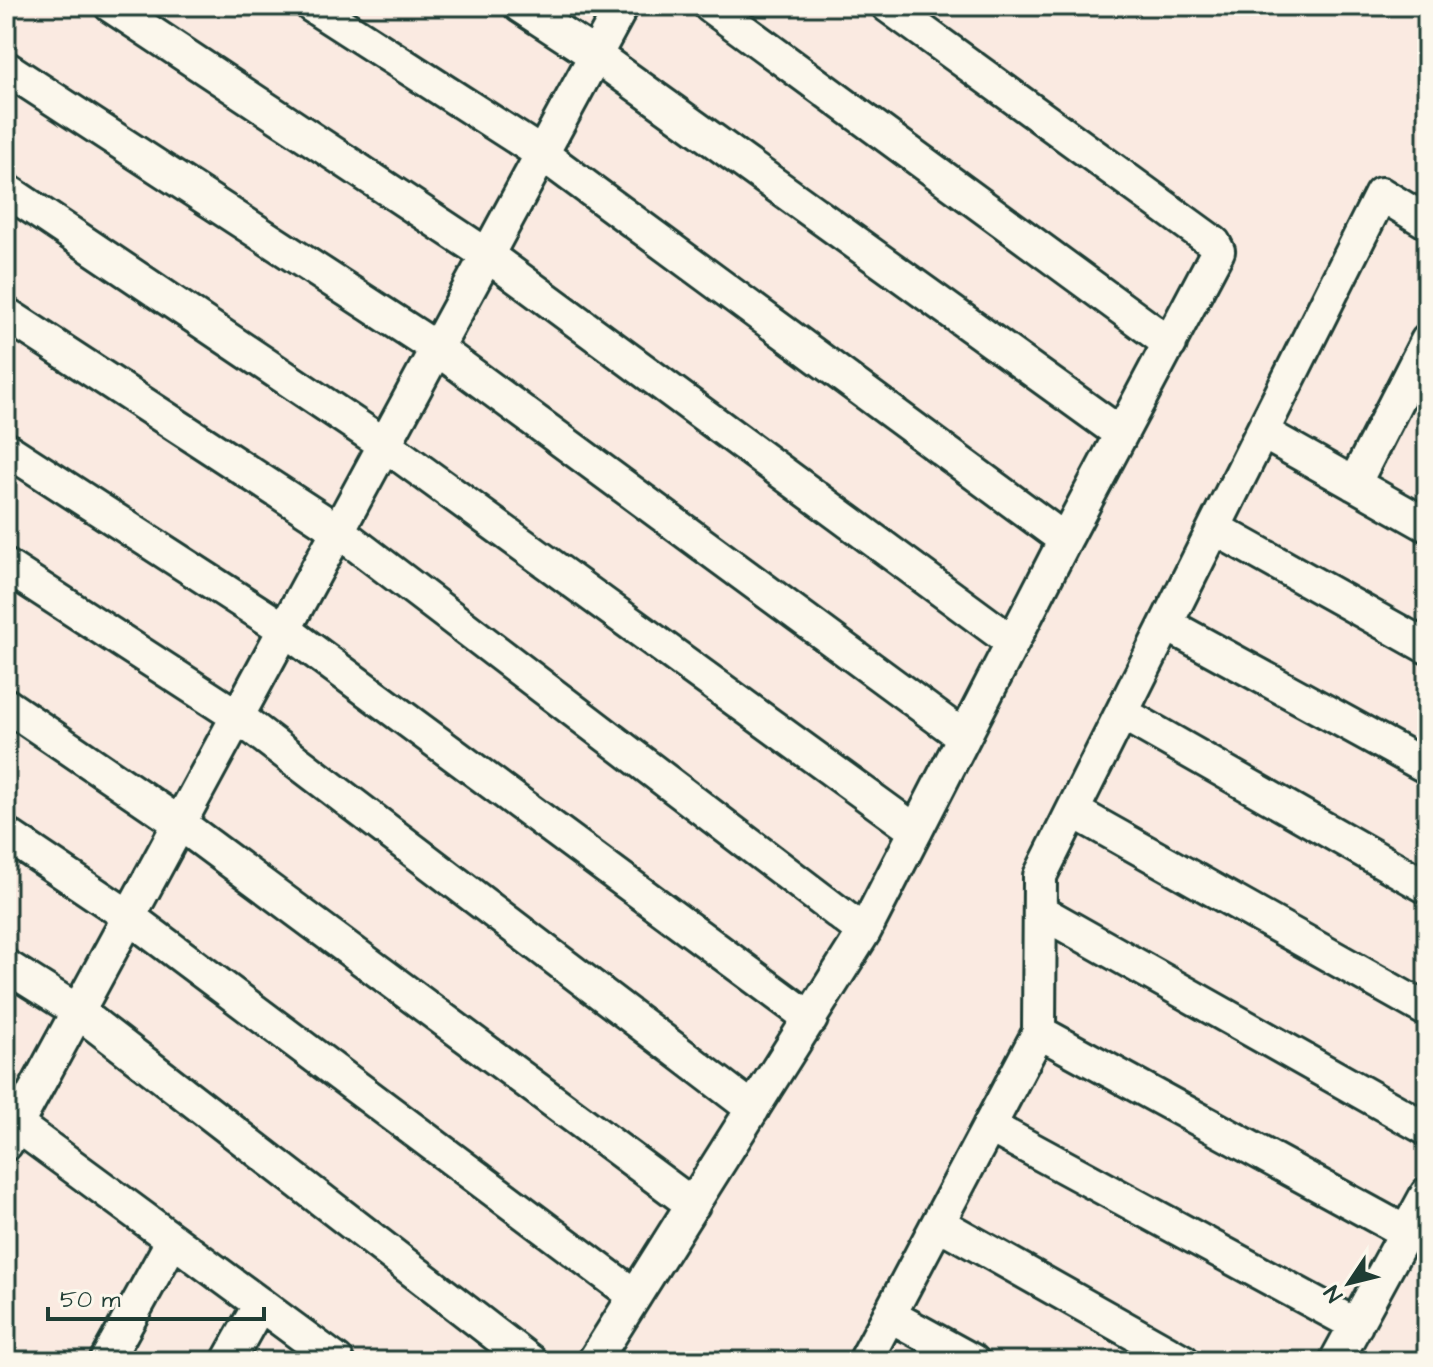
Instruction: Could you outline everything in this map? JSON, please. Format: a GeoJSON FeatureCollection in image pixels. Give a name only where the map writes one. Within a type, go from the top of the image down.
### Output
{"type":"FeatureCollection","features":[{"type":"Feature","properties":{"kind":"street"},"geometry":{"type":"LineString","coordinates":[[111,6],[487,255],[1012,642]]}},
{"type":"Feature","properties":{"kind":"street"},"geometry":{"type":"LineString","coordinates":[[312,6],[542,154],[1065,540]]}},
{"type":"Feature","properties":{"kind":"street"},"geometry":{"type":"LineString","coordinates":[[520,6],[595,55],[1121,434]]}},
{"type":"Feature","properties":{"kind":"street"},"geometry":{"type":"LineString","coordinates":[[337,1361],[173,1240],[9,1128],[179,823],[622,6]]}},
{"type":"Feature","properties":{"kind":"street"},"geometry":{"type":"LineString","coordinates":[[710,6],[1170,344]]}},
{"type":"Feature","properties":{"kind":"street"},"geometry":{"type":"LineString","coordinates":[[594,1361],[864,932],[1065,540],[1218,251],[1214,243],[888,6]]}},
{"type":"Feature","properties":{"kind":"street"},"geometry":{"type":"LineString","coordinates":[[6,68],[436,348],[964,737]]}},
{"type":"Feature","properties":{"kind":"street"},"geometry":{"type":"LineString","coordinates":[[6,190],[384,444],[916,831]]}},
{"type":"Feature","properties":{"kind":"street"},"geometry":{"type":"LineString","coordinates":[[865,1361],[1039,1032],[1040,876],[1381,194],[1427,222]]}},
{"type":"Feature","properties":{"kind":"street"},"geometry":{"type":"LineString","coordinates":[[6,314],[337,530],[864,932]]}},
{"type":"Feature","properties":{"kind":"street"},"geometry":{"type":"LineString","coordinates":[[1354,484],[1427,341]]}},
{"type":"Feature","properties":{"kind":"street"},"geometry":{"type":"LineString","coordinates":[[1262,432],[1427,525]]}},
{"type":"Feature","properties":{"kind":"street"},"geometry":{"type":"LineString","coordinates":[[6,449],[284,629],[811,1019]]}},
{"type":"Feature","properties":{"kind":"street"},"geometry":{"type":"LineString","coordinates":[[1214,528],[1427,647]]}},
{"type":"Feature","properties":{"kind":"street"},"geometry":{"type":"LineString","coordinates":[[6,566],[237,716],[753,1109]]}},
{"type":"Feature","properties":{"kind":"street"},"geometry":{"type":"LineString","coordinates":[[1166,624],[1427,767]]}},
{"type":"Feature","properties":{"kind":"street"},"geometry":{"type":"LineString","coordinates":[[6,705],[179,823],[693,1205]]}},
{"type":"Feature","properties":{"kind":"street"},"geometry":{"type":"LineString","coordinates":[[1122,713],[1427,887]]}},
{"type":"Feature","properties":{"kind":"street"},"geometry":{"type":"LineString","coordinates":[[1073,811],[1427,1010]]}},
{"type":"Feature","properties":{"kind":"street"},"geometry":{"type":"LineString","coordinates":[[6,834],[128,916],[635,1296]]}},
{"type":"Feature","properties":{"kind":"street"},"geometry":{"type":"LineString","coordinates":[[1040,911],[1427,1129]]}},
{"type":"Feature","properties":{"kind":"street"},"geometry":{"type":"LineString","coordinates":[[6,966],[76,1010],[530,1361]]}},
{"type":"Feature","properties":{"kind":"street"},"geometry":{"type":"LineString","coordinates":[[1039,1032],[1407,1233]]}},
{"type":"Feature","properties":{"kind":"street"},"geometry":{"type":"LineString","coordinates":[[989,1126],[1356,1325]]}},
{"type":"Feature","properties":{"kind":"street"},"geometry":{"type":"LineString","coordinates":[[1336,1361],[1427,1194]]}},
{"type":"Feature","properties":{"kind":"street"},"geometry":{"type":"LineString","coordinates":[[938,1223],[1183,1361]]}},
{"type":"Feature","properties":{"kind":"street"},"geometry":{"type":"LineString","coordinates":[[106,1361],[173,1240]]}},
{"type":"Feature","properties":{"kind":"street"},"geometry":{"type":"LineString","coordinates":[[228,1361],[260,1304]]}},
{"type":"Feature","properties":{"kind":"street"},"geometry":{"type":"LineString","coordinates":[[889,1315],[973,1361]]}}]}
